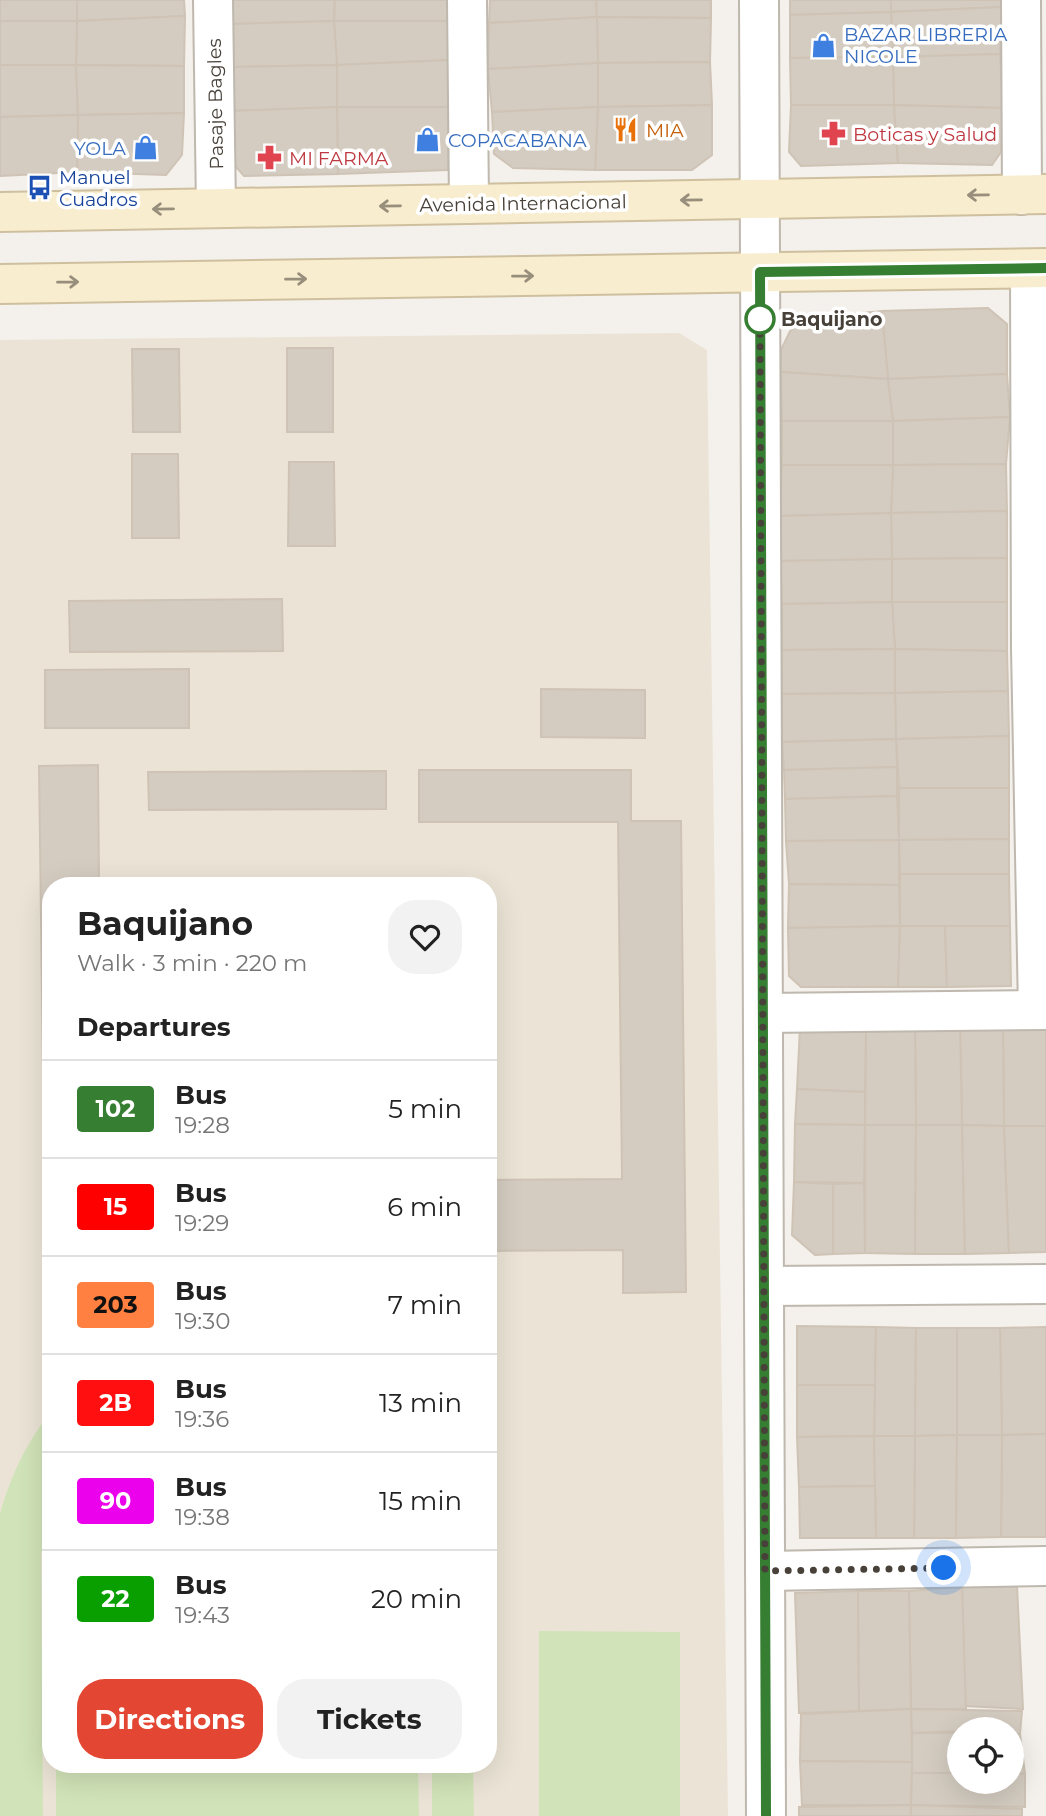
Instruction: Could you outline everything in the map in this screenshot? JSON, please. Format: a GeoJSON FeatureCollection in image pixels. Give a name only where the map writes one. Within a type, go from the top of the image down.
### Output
{"type":"FeatureCollection","features":[{"type":"Feature","properties":{"kind":"main road","name":"Avenida Internacional"},"geometry":{"type":"LineString","coordinates":[[0,212],[1034,194]]}},
{"type":"Feature","properties":{"kind":"main road"},"geometry":{"type":"LineString","coordinates":[[0,284],[1038,268]]}},
{"type":"Feature","properties":{"kind":"street","name":"Pasaje Bagles"},"geometry":{"type":"LineString","coordinates":[[213,0],[216,208]]}},
{"type":"Feature","properties":{"kind":"street"},"geometry":{"type":"LineString","coordinates":[[467,0],[469,204]]}},
{"type":"Feature","properties":{"kind":"street"},"geometry":{"type":"LineString","coordinates":[[759,0],[766,1816]]}},
{"type":"Feature","properties":{"kind":"street"},"geometry":{"type":"LineString","coordinates":[[1020,0],[1034,194]]}},
{"type":"Feature","properties":{"kind":"street"},"geometry":{"type":"LineString","coordinates":[[763,1013],[1042,1010],[1038,268]]}},
{"type":"Feature","properties":{"kind":"street"},"geometry":{"type":"LineString","coordinates":[[764,1286],[1046,1284]]}},
{"type":"Feature","properties":{"kind":"street"},"geometry":{"type":"LineString","coordinates":[[765,1571],[1046,1566]]}},
{"type":"Feature","properties":{"kind":"shaded area"},"geometry":{"type":"Polygon","coordinates":[[[679,333],[707,350],[728,1816],[0,1816],[0,340],[679,333]]]}},
{"type":"Feature","properties":{"kind":"green space"},"geometry":{"type":"Polygon","coordinates":[[[42,1424],[43,1816],[0,1816],[0,1514],[20,1460],[42,1424]]]}},
{"type":"Feature","properties":{"kind":"green space"},"geometry":{"type":"Polygon","coordinates":[[[539,1631],[680,1632],[680,1816],[539,1816],[539,1631]]]}},
{"type":"Feature","properties":{"kind":"green space"},"geometry":{"type":"Polygon","coordinates":[[[56,1773],[418,1773],[419,1816],[56,1816],[56,1773]]]}},
{"type":"Feature","properties":{"kind":"green space"},"geometry":{"type":"Polygon","coordinates":[[[432,1773],[473,1773],[474,1816],[432,1816],[432,1773]]]}},
{"type":"Feature","properties":{"kind":"building"},"geometry":{"type":"Polygon","coordinates":[[[0,0],[77,0],[77,21],[0,21],[0,0]]]}},
{"type":"Feature","properties":{"kind":"building"},"geometry":{"type":"Polygon","coordinates":[[[77,0],[184,0],[185,16],[77,21],[77,0]]]}},
{"type":"Feature","properties":{"kind":"building"},"geometry":{"type":"Polygon","coordinates":[[[230,0],[335,0],[334,21],[231,24],[230,0]]]}},
{"type":"Feature","properties":{"kind":"building"},"geometry":{"type":"Polygon","coordinates":[[[335,0],[450,0],[450,21],[334,21],[335,0]]]}},
{"type":"Feature","properties":{"kind":"building"},"geometry":{"type":"Polygon","coordinates":[[[490,0],[596,0],[597,17],[489,23],[490,0]]]}},
{"type":"Feature","properties":{"kind":"building"},"geometry":{"type":"Polygon","coordinates":[[[596,0],[711,0],[711,18],[597,17],[596,0]]]}},
{"type":"Feature","properties":{"kind":"building"},"geometry":{"type":"Polygon","coordinates":[[[790,0],[891,0],[891,12],[790,15],[790,0]]]}},
{"type":"Feature","properties":{"kind":"building"},"geometry":{"type":"Polygon","coordinates":[[[891,0],[1001,0],[1002,7],[891,12],[891,0]]]}},
{"type":"Feature","properties":{"kind":"building"},"geometry":{"type":"Polygon","coordinates":[[[1002,7],[1000,54],[893,57],[891,12],[1002,7]]]}},
{"type":"Feature","properties":{"kind":"building"},"geometry":{"type":"Polygon","coordinates":[[[891,12],[893,57],[790,58],[790,15],[891,12]]]}},
{"type":"Feature","properties":{"kind":"building"},"geometry":{"type":"Polygon","coordinates":[[[185,16],[184,66],[76,65],[77,21],[185,16]]]}},
{"type":"Feature","properties":{"kind":"building"},"geometry":{"type":"Polygon","coordinates":[[[597,17],[711,18],[710,62],[598,63],[597,17]]]}},
{"type":"Feature","properties":{"kind":"building"},"geometry":{"type":"Polygon","coordinates":[[[597,17],[598,63],[488,69],[489,23],[597,17]]]}},
{"type":"Feature","properties":{"kind":"building"},"geometry":{"type":"Polygon","coordinates":[[[0,21],[77,21],[76,65],[0,65],[0,21]]]}},
{"type":"Feature","properties":{"kind":"building"},"geometry":{"type":"Polygon","coordinates":[[[334,21],[450,21],[449,60],[337,65],[334,21]]]}},
{"type":"Feature","properties":{"kind":"building"},"geometry":{"type":"Polygon","coordinates":[[[334,21],[337,65],[230,67],[231,24],[334,21]]]}},
{"type":"Feature","properties":{"kind":"building"},"geometry":{"type":"Polygon","coordinates":[[[1000,54],[1003,108],[894,105],[893,57],[1000,54]]]}},
{"type":"Feature","properties":{"kind":"building"},"geometry":{"type":"Polygon","coordinates":[[[893,57],[894,105],[791,105],[790,58],[893,57]]]}},
{"type":"Feature","properties":{"kind":"building"},"geometry":{"type":"Polygon","coordinates":[[[449,60],[448,107],[337,107],[337,65],[449,60]]]}},
{"type":"Feature","properties":{"kind":"building"},"geometry":{"type":"Polygon","coordinates":[[[710,62],[712,105],[598,107],[598,63],[710,62]]]}},
{"type":"Feature","properties":{"kind":"building"},"geometry":{"type":"Polygon","coordinates":[[[598,63],[598,107],[492,112],[488,69],[598,63]]]}},
{"type":"Feature","properties":{"kind":"building"},"geometry":{"type":"Polygon","coordinates":[[[0,65],[76,65],[78,115],[0,117],[0,65]]]}},
{"type":"Feature","properties":{"kind":"building"},"geometry":{"type":"Polygon","coordinates":[[[76,65],[184,66],[184,113],[78,115],[76,65]]]}},
{"type":"Feature","properties":{"kind":"building"},"geometry":{"type":"Polygon","coordinates":[[[337,65],[337,107],[231,111],[230,67],[337,65]]]}},
{"type":"Feature","properties":{"kind":"building"},"geometry":{"type":"Polygon","coordinates":[[[712,105],[712,155],[692,170],[595,170],[598,107],[712,105]]]}},
{"type":"Feature","properties":{"kind":"building"},"geometry":{"type":"Polygon","coordinates":[[[791,105],[894,105],[898,163],[801,166],[789,152],[791,105]]]}},
{"type":"Feature","properties":{"kind":"building"},"geometry":{"type":"Polygon","coordinates":[[[894,105],[1003,108],[1001,152],[992,165],[898,163],[894,105]]]}},
{"type":"Feature","properties":{"kind":"building"},"geometry":{"type":"Polygon","coordinates":[[[337,107],[448,107],[448,170],[338,174],[337,107]]]}},
{"type":"Feature","properties":{"kind":"building"},"geometry":{"type":"Polygon","coordinates":[[[337,107],[338,174],[244,176],[229,159],[231,111],[337,107]]]}},
{"type":"Feature","properties":{"kind":"building"},"geometry":{"type":"Polygon","coordinates":[[[598,107],[595,170],[513,168],[494,154],[492,112],[598,107]]]}},
{"type":"Feature","properties":{"kind":"building"},"geometry":{"type":"Polygon","coordinates":[[[184,113],[182,155],[166,175],[77,172],[78,115],[184,113]]]}},
{"type":"Feature","properties":{"kind":"building"},"geometry":{"type":"Polygon","coordinates":[[[78,115],[77,172],[0,176],[0,117],[78,115]]]}},
{"type":"Feature","properties":{"kind":"building"},"geometry":{"type":"Polygon","coordinates":[[[988,308],[1007,324],[1007,374],[888,379],[882,311],[988,308]]]}},
{"type":"Feature","properties":{"kind":"building"},"geometry":{"type":"Polygon","coordinates":[[[882,311],[888,379],[781,372],[781,350],[790,331],[803,318],[882,311]]]}},
{"type":"Feature","properties":{"kind":"building"},"geometry":{"type":"Polygon","coordinates":[[[287,348],[333,348],[333,432],[287,432],[287,348]]]}},
{"type":"Feature","properties":{"kind":"building"},"geometry":{"type":"Polygon","coordinates":[[[132,349],[179,349],[180,432],[133,432],[132,349]]]}},
{"type":"Feature","properties":{"kind":"building"},"geometry":{"type":"Polygon","coordinates":[[[781,372],[888,379],[893,421],[782,421],[781,372]]]}},
{"type":"Feature","properties":{"kind":"building"},"geometry":{"type":"Polygon","coordinates":[[[1007,374],[1010,417],[893,421],[888,379],[1007,374]]]}},
{"type":"Feature","properties":{"kind":"building"},"geometry":{"type":"Polygon","coordinates":[[[1010,417],[1006,464],[893,465],[893,421],[1010,417]]]}},
{"type":"Feature","properties":{"kind":"building"},"geometry":{"type":"Polygon","coordinates":[[[782,421],[893,421],[893,465],[782,465],[782,421]]]}},
{"type":"Feature","properties":{"kind":"building"},"geometry":{"type":"Polygon","coordinates":[[[132,454],[178,454],[179,538],[132,538],[132,454]]]}},
{"type":"Feature","properties":{"kind":"building"},"geometry":{"type":"Polygon","coordinates":[[[289,462],[334,462],[335,546],[288,546],[289,462]]]}},
{"type":"Feature","properties":{"kind":"building"},"geometry":{"type":"Polygon","coordinates":[[[1006,464],[1007,511],[891,513],[893,465],[1006,464]]]}},
{"type":"Feature","properties":{"kind":"building"},"geometry":{"type":"Polygon","coordinates":[[[782,465],[893,465],[891,513],[779,516],[782,465]]]}},
{"type":"Feature","properties":{"kind":"building"},"geometry":{"type":"Polygon","coordinates":[[[1007,511],[1007,558],[892,559],[891,513],[1007,511]]]}},
{"type":"Feature","properties":{"kind":"building"},"geometry":{"type":"Polygon","coordinates":[[[891,513],[892,559],[780,561],[779,516],[891,513]]]}},
{"type":"Feature","properties":{"kind":"building"},"geometry":{"type":"Polygon","coordinates":[[[1007,558],[1007,602],[892,602],[892,559],[1007,558]]]}},
{"type":"Feature","properties":{"kind":"building"},"geometry":{"type":"Polygon","coordinates":[[[892,559],[892,602],[782,604],[780,561],[892,559]]]}},
{"type":"Feature","properties":{"kind":"building"},"geometry":{"type":"Polygon","coordinates":[[[282,599],[283,651],[70,652],[69,601],[282,599]]]}},
{"type":"Feature","properties":{"kind":"building"},"geometry":{"type":"Polygon","coordinates":[[[892,602],[1007,602],[1007,651],[895,649],[892,602]]]}},
{"type":"Feature","properties":{"kind":"building"},"geometry":{"type":"Polygon","coordinates":[[[892,602],[895,649],[782,650],[782,604],[892,602]]]}},
{"type":"Feature","properties":{"kind":"building"},"geometry":{"type":"Polygon","coordinates":[[[895,649],[1007,651],[1008,691],[895,693],[895,649]]]}},
{"type":"Feature","properties":{"kind":"building"},"geometry":{"type":"Polygon","coordinates":[[[895,649],[895,693],[782,694],[782,650],[895,649]]]}},
{"type":"Feature","properties":{"kind":"building"},"geometry":{"type":"Polygon","coordinates":[[[189,669],[189,728],[45,728],[45,670],[189,669]]]}},
{"type":"Feature","properties":{"kind":"building"},"geometry":{"type":"Polygon","coordinates":[[[541,689],[645,690],[645,738],[541,737],[541,689]]]}},
{"type":"Feature","properties":{"kind":"building"},"geometry":{"type":"Polygon","coordinates":[[[1008,691],[1009,736],[896,739],[895,693],[1008,691]]]}},
{"type":"Feature","properties":{"kind":"building"},"geometry":{"type":"Polygon","coordinates":[[[895,693],[896,739],[782,742],[782,694],[895,693]]]}},
{"type":"Feature","properties":{"kind":"building"},"geometry":{"type":"Polygon","coordinates":[[[1009,736],[1009,788],[899,788],[896,739],[1009,736]]]}},
{"type":"Feature","properties":{"kind":"building"},"geometry":{"type":"Polygon","coordinates":[[[896,739],[897,767],[784,770],[782,742],[896,739]]]}},
{"type":"Feature","properties":{"kind":"building"},"geometry":{"type":"Polygon","coordinates":[[[98,765],[99,877],[42,877],[42,994],[39,766],[98,765]]]}},
{"type":"Feature","properties":{"kind":"building"},"geometry":{"type":"Polygon","coordinates":[[[897,767],[897,796],[785,799],[784,770],[897,767]]]}},
{"type":"Feature","properties":{"kind":"building"},"geometry":{"type":"Polygon","coordinates":[[[419,770],[631,770],[631,821],[681,821],[686,1292],[623,1293],[623,1250],[497,1251],[497,1180],[622,1179],[618,822],[419,822],[419,770]]]}},
{"type":"Feature","properties":{"kind":"building"},"geometry":{"type":"Polygon","coordinates":[[[386,771],[386,809],[149,810],[148,772],[386,771]]]}},
{"type":"Feature","properties":{"kind":"building"},"geometry":{"type":"Polygon","coordinates":[[[899,788],[1009,788],[1009,839],[899,840],[899,788]]]}},
{"type":"Feature","properties":{"kind":"building"},"geometry":{"type":"Polygon","coordinates":[[[897,796],[899,840],[786,841],[785,799],[897,796]]]}},
{"type":"Feature","properties":{"kind":"building"},"geometry":{"type":"Polygon","coordinates":[[[1009,839],[1009,874],[900,874],[899,840],[1009,839]]]}},
{"type":"Feature","properties":{"kind":"building"},"geometry":{"type":"Polygon","coordinates":[[[899,840],[899,885],[789,884],[786,841],[899,840]]]}},
{"type":"Feature","properties":{"kind":"building"},"geometry":{"type":"Polygon","coordinates":[[[900,874],[1009,874],[1010,926],[900,926],[900,874]]]}},
{"type":"Feature","properties":{"kind":"building"},"geometry":{"type":"Polygon","coordinates":[[[789,884],[899,885],[900,926],[788,928],[789,884]]]}},
{"type":"Feature","properties":{"kind":"building"},"geometry":{"type":"Polygon","coordinates":[[[900,926],[898,987],[801,987],[789,976],[788,928],[900,926]]]}},
{"type":"Feature","properties":{"kind":"building"},"geometry":{"type":"Polygon","coordinates":[[[900,926],[945,926],[947,987],[898,987],[900,926]]]}},
{"type":"Feature","properties":{"kind":"building"},"geometry":{"type":"Polygon","coordinates":[[[945,926],[1010,926],[1011,986],[947,987],[945,926]]]}},
{"type":"Feature","properties":{"kind":"building"},"geometry":{"type":"Polygon","coordinates":[[[1046,1023],[1046,1126],[1004,1126],[1003,1024],[1046,1023]]]}},
{"type":"Feature","properties":{"kind":"building"},"geometry":{"type":"Polygon","coordinates":[[[1003,1024],[1004,1126],[962,1125],[960,1025],[1003,1024]]]}},
{"type":"Feature","properties":{"kind":"building"},"geometry":{"type":"Polygon","coordinates":[[[960,1025],[962,1125],[916,1125],[915,1026],[960,1025]]]}},
{"type":"Feature","properties":{"kind":"building"},"geometry":{"type":"Polygon","coordinates":[[[915,1026],[916,1125],[865,1125],[866,1027],[915,1026]]]}},
{"type":"Feature","properties":{"kind":"building"},"geometry":{"type":"Polygon","coordinates":[[[800,1027],[866,1027],[865,1092],[797,1089],[800,1027]]]}},
{"type":"Feature","properties":{"kind":"building"},"geometry":{"type":"Polygon","coordinates":[[[797,1089],[865,1092],[865,1125],[795,1124],[797,1089]]]}},
{"type":"Feature","properties":{"kind":"building"},"geometry":{"type":"Polygon","coordinates":[[[795,1124],[865,1125],[864,1183],[794,1182],[795,1124]]]}},
{"type":"Feature","properties":{"kind":"building"},"geometry":{"type":"Polygon","coordinates":[[[865,1125],[916,1125],[915,1254],[865,1253],[865,1125]]]}},
{"type":"Feature","properties":{"kind":"building"},"geometry":{"type":"Polygon","coordinates":[[[916,1125],[962,1125],[965,1254],[915,1254],[916,1125]]]}},
{"type":"Feature","properties":{"kind":"building"},"geometry":{"type":"Polygon","coordinates":[[[962,1125],[1004,1126],[1009,1253],[965,1254],[962,1125]]]}},
{"type":"Feature","properties":{"kind":"building"},"geometry":{"type":"Polygon","coordinates":[[[1004,1126],[1046,1126],[1046,1252],[1009,1253],[1004,1126]]]}},
{"type":"Feature","properties":{"kind":"building"},"geometry":{"type":"Polygon","coordinates":[[[794,1182],[833,1184],[833,1254],[815,1255],[792,1235],[794,1182]]]}},
{"type":"Feature","properties":{"kind":"building"},"geometry":{"type":"Polygon","coordinates":[[[864,1183],[865,1253],[833,1254],[833,1184],[864,1183]]]}},
{"type":"Feature","properties":{"kind":"building"},"geometry":{"type":"Polygon","coordinates":[[[797,1326],[876,1327],[875,1385],[797,1385],[797,1326]]]}},
{"type":"Feature","properties":{"kind":"building"},"geometry":{"type":"Polygon","coordinates":[[[876,1327],[916,1328],[915,1436],[874,1436],[876,1327]]]}},
{"type":"Feature","properties":{"kind":"building"},"geometry":{"type":"Polygon","coordinates":[[[1046,1327],[1046,1434],[1002,1435],[1000,1328],[1046,1327]]]}},
{"type":"Feature","properties":{"kind":"building"},"geometry":{"type":"Polygon","coordinates":[[[916,1328],[957,1328],[957,1435],[915,1436],[916,1328]]]}},
{"type":"Feature","properties":{"kind":"building"},"geometry":{"type":"Polygon","coordinates":[[[957,1328],[1000,1328],[1002,1435],[957,1435],[957,1328]]]}},
{"type":"Feature","properties":{"kind":"building"},"geometry":{"type":"Polygon","coordinates":[[[797,1385],[875,1385],[874,1436],[797,1437],[797,1385]]]}},
{"type":"Feature","properties":{"kind":"building"},"geometry":{"type":"Polygon","coordinates":[[[1046,1434],[1046,1537],[1001,1537],[1002,1435],[1046,1434]]]}},
{"type":"Feature","properties":{"kind":"building"},"geometry":{"type":"Polygon","coordinates":[[[957,1435],[956,1538],[914,1538],[915,1436],[957,1435]]]}},
{"type":"Feature","properties":{"kind":"building"},"geometry":{"type":"Polygon","coordinates":[[[957,1435],[1002,1435],[1001,1537],[956,1538],[957,1435]]]}},
{"type":"Feature","properties":{"kind":"building"},"geometry":{"type":"Polygon","coordinates":[[[874,1436],[875,1486],[799,1487],[797,1437],[874,1436]]]}},
{"type":"Feature","properties":{"kind":"building"},"geometry":{"type":"Polygon","coordinates":[[[874,1436],[915,1436],[914,1538],[876,1538],[874,1436]]]}},
{"type":"Feature","properties":{"kind":"building"},"geometry":{"type":"Polygon","coordinates":[[[875,1486],[876,1538],[800,1538],[799,1487],[875,1486]]]}},
{"type":"Feature","properties":{"kind":"building"},"geometry":{"type":"Polygon","coordinates":[[[1017,1586],[1023,1709],[965,1706],[962,1587],[1017,1586]]]}},
{"type":"Feature","properties":{"kind":"building"},"geometry":{"type":"Polygon","coordinates":[[[962,1587],[966,1709],[911,1709],[909,1591],[962,1587]]]}},
{"type":"Feature","properties":{"kind":"building"},"geometry":{"type":"Polygon","coordinates":[[[858,1591],[859,1711],[799,1713],[795,1593],[858,1591]]]}},
{"type":"Feature","properties":{"kind":"building"},"geometry":{"type":"Polygon","coordinates":[[[858,1591],[909,1591],[911,1709],[859,1711],[858,1591]]]}},
{"type":"Feature","properties":{"kind":"building"},"geometry":{"type":"Polygon","coordinates":[[[911,1709],[1022,1711],[1021,1717],[947,1717],[947,1732],[912,1733],[911,1709]]]}},
{"type":"Feature","properties":{"kind":"building"},"geometry":{"type":"Polygon","coordinates":[[[911,1709],[912,1762],[800,1761],[801,1714],[911,1709]]]}},
{"type":"Feature","properties":{"kind":"building"},"geometry":{"type":"Polygon","coordinates":[[[912,1733],[947,1733],[947,1773],[912,1773],[912,1733]]]}},
{"type":"Feature","properties":{"kind":"building"},"geometry":{"type":"Polygon","coordinates":[[[800,1761],[912,1762],[911,1805],[802,1805],[800,1761]]]}},
{"type":"Feature","properties":{"kind":"building"},"geometry":{"type":"Polygon","coordinates":[[[912,1773],[947,1773],[947,1794],[1024,1794],[1025,1774],[1025,1807],[911,1805],[912,1773]]]}},
{"type":"Feature","properties":{"kind":"building"},"geometry":{"type":"Polygon","coordinates":[[[911,1805],[1022,1809],[1022,1816],[911,1816],[911,1805]]]}},
{"type":"Feature","properties":{"kind":"building"},"geometry":{"type":"Polygon","coordinates":[[[911,1805],[911,1816],[799,1816],[799,1807],[911,1805]]]}},
{"type":"Feature","properties":{"kind":"bus line","name":"102"},"geometry":{"type":"LineString","coordinates":[[766,1816],[760,272],[1046,268]]}},
{"type":"Feature","properties":{"kind":"place","name":"BAZAR LIBRERIA NICOLE"},"geometry":{"type":"Point","coordinates":[824,45]}},
{"type":"Feature","properties":{"kind":"place","name":"MIA"},"geometry":{"type":"Point","coordinates":[626,130]}},
{"type":"Feature","properties":{"kind":"place","name":"Boticas y Salud"},"geometry":{"type":"Point","coordinates":[833,134]}},
{"type":"Feature","properties":{"kind":"place","name":"COPACABANA"},"geometry":{"type":"Point","coordinates":[428,140]}},
{"type":"Feature","properties":{"kind":"place","name":"YOLA"},"geometry":{"type":"Point","coordinates":[146,148]}},
{"type":"Feature","properties":{"kind":"place","name":"MI FARMA"},"geometry":{"type":"Point","coordinates":[269,158]}},
{"type":"Feature","properties":{"kind":"place","name":"Manuel Cuadros"},"geometry":{"type":"Point","coordinates":[39,188]}},
{"type":"Feature","properties":{"kind":"place","name":"Baquijano"},"geometry":{"type":"Point","coordinates":[760,319]}},
{"type":"Feature","properties":{"kind":"route"},"geometry":{"type":"LineString","coordinates":[[760,319],[760,314],[765,1571],[944,1568]]}}]}
